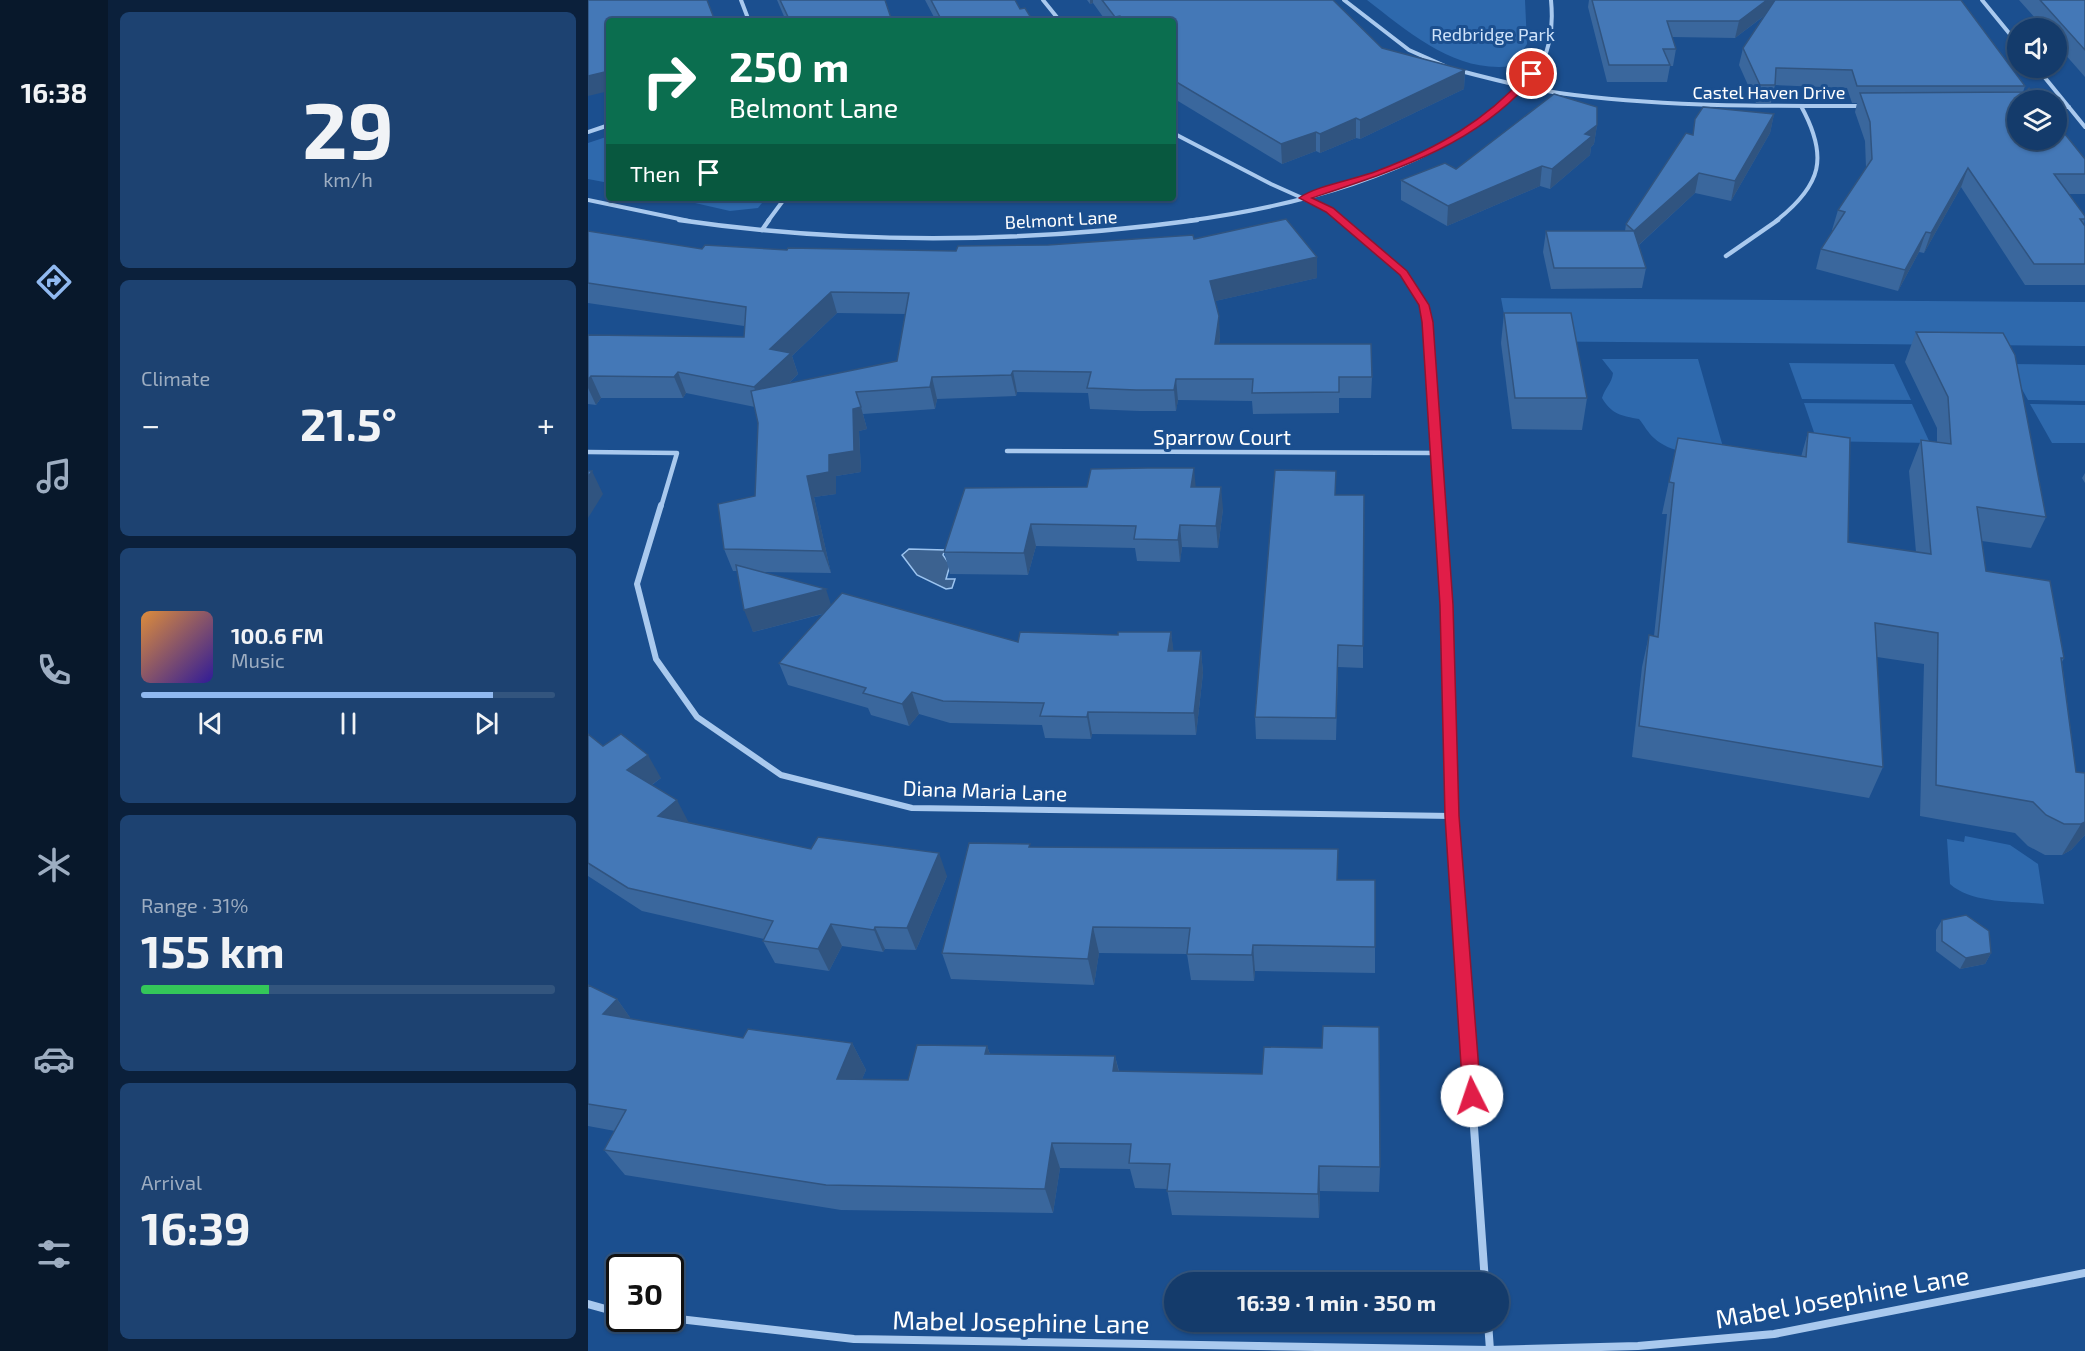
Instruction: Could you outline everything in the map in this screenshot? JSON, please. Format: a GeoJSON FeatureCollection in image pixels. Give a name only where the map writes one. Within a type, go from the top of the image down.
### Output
{"type":"FeatureCollection","features":[{"type":"Feature","properties":{"kind":"street"},"geometry":{"type":"LineString","coordinates":[[741,0],[748,18]]}},
{"type":"Feature","properties":{"kind":"street"},"geometry":{"type":"LineString","coordinates":[[1043,0],[1058,18]]}},
{"type":"Feature","properties":{"kind":"street","name":"Castel Haven Drive"},"geometry":{"type":"LineString","coordinates":[[1344,0],[1408,50],[1463,71],[1522,86],[1649,104],[1869,106]]}},
{"type":"Feature","properties":{"kind":"street","name":"Belmont Lane"},"geometry":{"type":"LineString","coordinates":[[588,200],[666,218],[762,230],[908,237],[1043,235],[1113,231],[1213,217],[1304,198],[1381,172],[1453,140],[1486,119],[1522,86],[1542,63],[1551,35],[1551,0]]}},
{"type":"Feature","properties":{"kind":"street"},"geometry":{"type":"LineString","coordinates":[[1982,0],[2007,31]]}},
{"type":"Feature","properties":{"kind":"street"},"geometry":{"type":"LineString","coordinates":[[2045,78],[2085,127]]}},
{"type":"Feature","properties":{"kind":"street"},"geometry":{"type":"LineString","coordinates":[[1726,256],[1792,209],[1811,186],[1818,167],[1818,148],[1813,130],[1801,106]]}},
{"type":"Feature","properties":{"kind":"street"},"geometry":{"type":"LineString","coordinates":[[588,132],[606,126]]}},
{"type":"Feature","properties":{"kind":"street"},"geometry":{"type":"LineString","coordinates":[[1176,135],[1271,184],[1329,210],[1403,273],[1424,305],[1430,343],[1447,605],[1452,816],[1484,1272]]}},
{"type":"Feature","properties":{"kind":"street"},"geometry":{"type":"LineString","coordinates":[[762,230],[783,201]]}},
{"type":"Feature","properties":{"kind":"street","name":"Sparrow Court"},"geometry":{"type":"LineString","coordinates":[[1007,451],[1436,453]]}},
{"type":"Feature","properties":{"kind":"street","name":"Diana Maria Lane"},"geometry":{"type":"LineString","coordinates":[[588,452],[677,453],[637,584],[656,659],[697,717],[781,775],[912,808],[1452,816]]}},
{"type":"Feature","properties":{"kind":"street","name":"Mabel Josephine Lane"},"geometry":{"type":"LineString","coordinates":[[684,1320],[854,1339],[1490,1350],[1638,1346],[1774,1334],[2085,1273]]}},
{"type":"Feature","properties":{"kind":"street"},"geometry":{"type":"LineString","coordinates":[[588,1305],[606,1310]]}},
{"type":"Feature","properties":{"kind":"street"},"geometry":{"type":"LineString","coordinates":[[1489,1332],[1490,1350]]}},
{"type":"Feature","properties":{"kind":"green space","name":"Redbridge Park"},"geometry":{"type":"Polygon","coordinates":[[[1367,0],[1525,0],[1527,44],[1513,66],[1492,67],[1472,64],[1435,48],[1367,0]]]}},
{"type":"Feature","properties":{"kind":"green space"},"geometry":{"type":"Polygon","coordinates":[[[606,137],[606,182],[588,179],[588,143],[606,137]]]}},
{"type":"Feature","properties":{"kind":"green space"},"geometry":{"type":"Polygon","coordinates":[[[686,201],[764,201],[758,208],[730,211],[686,201]]]}},
{"type":"Feature","properties":{"kind":"green space"},"geometry":{"type":"Polygon","coordinates":[[[1501,298],[2085,302],[2085,346],[1509,341],[1501,298]]]}},
{"type":"Feature","properties":{"kind":"green space"},"geometry":{"type":"Polygon","coordinates":[[[1602,359],[1698,359],[1725,454],[1678,451],[1669,448],[1652,436],[1639,419],[1613,411],[1602,398],[1613,373],[1602,359]]]}},
{"type":"Feature","properties":{"kind":"green space"},"geometry":{"type":"Polygon","coordinates":[[[1789,363],[1894,364],[1911,400],[1802,399],[1789,363]]]}},
{"type":"Feature","properties":{"kind":"green space"},"geometry":{"type":"Polygon","coordinates":[[[2008,364],[2085,365],[2085,401],[2028,400],[2008,364]]]}},
{"type":"Feature","properties":{"kind":"green space"},"geometry":{"type":"Polygon","coordinates":[[[1804,403],[1912,404],[1930,443],[1817,441],[1804,403]]]}},
{"type":"Feature","properties":{"kind":"green space"},"geometry":{"type":"Polygon","coordinates":[[[2030,404],[2085,405],[2085,443],[2052,443],[2030,404]]]}},
{"type":"Feature","properties":{"kind":"green space"},"geometry":{"type":"Polygon","coordinates":[[[1965,836],[2010,845],[2038,864],[2044,904],[1982,898],[1970,895],[1950,884],[1947,839],[1964,842],[1965,836]]]}},
{"type":"Feature","properties":{"kind":"shaded area"},"geometry":{"type":"Polygon","coordinates":[[[909,549],[945,550],[943,555],[950,565],[946,579],[955,579],[952,588],[946,589],[917,575],[902,555],[909,549]]]}},
{"type":"Feature","properties":{"kind":"building"},"geometry":{"type":"Polygon","coordinates":[[[588,0],[707,0],[714,18],[606,18],[606,72],[588,76],[588,0]]]}},
{"type":"Feature","properties":{"kind":"building"},"geometry":{"type":"Polygon","coordinates":[[[780,0],[885,0],[891,18],[789,18],[780,0]]]}},
{"type":"Feature","properties":{"kind":"building"},"geometry":{"type":"Polygon","coordinates":[[[931,0],[1015,0],[1020,9],[1025,8],[1031,18],[940,18],[931,0]]]}},
{"type":"Feature","properties":{"kind":"building"},"geometry":{"type":"Polygon","coordinates":[[[1102,0],[1333,0],[1382,48],[1465,70],[1360,120],[1356,118],[1320,134],[1316,132],[1281,144],[1176,82],[1176,18],[1115,17],[1102,0]]]}},
{"type":"Feature","properties":{"kind":"building"},"geometry":{"type":"Polygon","coordinates":[[[1592,0],[1767,0],[1739,21],[1667,21],[1676,49],[1663,49],[1670,65],[1609,65],[1592,0]]]}},
{"type":"Feature","properties":{"kind":"building"},"geometry":{"type":"Polygon","coordinates":[[[1775,0],[1961,0],[2007,62],[2007,78],[2019,78],[2025,86],[1857,86],[1852,70],[1776,68],[1775,85],[1760,85],[1743,48],[1775,0]]]}},
{"type":"Feature","properties":{"kind":"building"},"geometry":{"type":"Polygon","coordinates":[[[2040,0],[2085,0],[2085,50],[2067,30],[2067,18],[2056,18],[2040,0]]]}},
{"type":"Feature","properties":{"kind":"building"},"geometry":{"type":"Polygon","coordinates":[[[2007,92],[2007,150],[2067,150],[2067,137],[2085,159],[2085,174],[2054,174],[2085,216],[2085,219],[2080,219],[2085,226],[2085,264],[2034,264],[1968,168],[1931,233],[1926,232],[1905,270],[1821,249],[1845,212],[1838,210],[1872,159],[1870,122],[1860,93],[2007,92]]]}},
{"type":"Feature","properties":{"kind":"building"},"geometry":{"type":"Polygon","coordinates":[[[1554,94],[1597,107],[1597,125],[1585,134],[1592,136],[1552,169],[1542,166],[1448,206],[1401,180],[1445,163],[1456,169],[1554,94]]]}},
{"type":"Feature","properties":{"kind":"building"},"geometry":{"type":"Polygon","coordinates":[[[1703,107],[1774,114],[1735,181],[1699,173],[1634,231],[1626,224],[1686,133],[1693,135],[1695,119],[1703,107]]]}},
{"type":"Feature","properties":{"kind":"building"},"geometry":{"type":"Polygon","coordinates":[[[1286,219],[1317,257],[1210,281],[1219,316],[1215,344],[1371,344],[1372,377],[1339,377],[1339,392],[1252,393],[1253,379],[1176,379],[1174,390],[1136,390],[1087,388],[1091,372],[1013,371],[1011,375],[932,377],[930,387],[856,392],[861,407],[853,409],[854,451],[829,455],[829,472],[807,476],[823,551],[724,549],[718,504],[755,496],[758,423],[751,391],[897,361],[909,293],[831,292],[770,349],[791,353],[754,387],[678,372],[674,377],[591,376],[588,380],[588,335],[744,337],[746,307],[588,283],[588,231],[702,249],[705,245],[787,250],[788,248],[956,251],[958,246],[1048,245],[1193,235],[1194,239],[1286,219]]]}},
{"type":"Feature","properties":{"kind":"building"},"geometry":{"type":"Polygon","coordinates":[[[1546,231],[1634,231],[1646,268],[1554,268],[1546,231]]]}},
{"type":"Feature","properties":{"kind":"building"},"geometry":{"type":"Polygon","coordinates":[[[1504,313],[1571,313],[1587,398],[1515,398],[1504,313]]]}},
{"type":"Feature","properties":{"kind":"building"},"geometry":{"type":"Polygon","coordinates":[[[1916,332],[2003,333],[2015,355],[2046,517],[1977,507],[1986,571],[2050,581],[2064,658],[2061,658],[2076,772],[2085,773],[2085,822],[2081,824],[2064,824],[2046,815],[2033,802],[1936,785],[1938,633],[1875,623],[1883,767],[1639,726],[1649,635],[1658,637],[1674,483],[1669,482],[1678,438],[1806,457],[1808,432],[1850,438],[1848,542],[1931,554],[1921,440],[1951,444],[1948,397],[1916,332]]]}},
{"type":"Feature","properties":{"kind":"building"},"geometry":{"type":"Polygon","coordinates":[[[1194,468],[1191,487],[1221,487],[1216,526],[1180,525],[1178,540],[1134,539],[1136,526],[1031,524],[1024,553],[944,552],[965,488],[1087,487],[1091,469],[1194,468]]]}},
{"type":"Feature","properties":{"kind":"building"},"geometry":{"type":"Polygon","coordinates":[[[1275,470],[1336,471],[1335,495],[1364,495],[1363,646],[1338,645],[1336,718],[1255,717],[1275,470]]]}},
{"type":"Feature","properties":{"kind":"building"},"geometry":{"type":"Polygon","coordinates":[[[736,565],[826,589],[744,610],[736,565]]]}},
{"type":"Feature","properties":{"kind":"building"},"geometry":{"type":"Polygon","coordinates":[[[842,593],[1018,642],[1020,632],[1118,635],[1118,632],[1171,632],[1168,651],[1201,651],[1194,713],[1088,712],[1087,717],[1040,716],[1044,703],[943,701],[912,692],[902,704],[863,693],[866,688],[779,663],[842,593]]]}},
{"type":"Feature","properties":{"kind":"building"},"geometry":{"type":"Polygon","coordinates":[[[588,734],[603,746],[621,734],[648,755],[627,770],[677,800],[658,816],[811,849],[818,837],[939,853],[907,928],[875,927],[874,930],[831,924],[818,949],[763,941],[773,921],[628,888],[588,863],[588,734]]]}},
{"type":"Feature","properties":{"kind":"building"},"geometry":{"type":"Polygon","coordinates":[[[969,843],[1030,844],[1029,847],[1338,849],[1337,880],[1375,880],[1375,947],[1253,945],[1252,955],[1187,954],[1190,928],[1093,927],[1088,959],[942,953],[969,843]]]}},
{"type":"Feature","properties":{"kind":"building"},"geometry":{"type":"Polygon","coordinates":[[[1966,915],[1989,931],[1991,953],[1966,958],[1942,941],[1942,920],[1966,915]]]}},
{"type":"Feature","properties":{"kind":"building"},"geometry":{"type":"Polygon","coordinates":[[[588,985],[617,999],[603,1014],[743,1038],[748,1029],[852,1043],[837,1079],[908,1080],[917,1045],[987,1046],[985,1054],[1115,1056],[1113,1071],[1262,1074],[1264,1047],[1322,1048],[1323,1026],[1379,1027],[1380,1167],[1319,1166],[1318,1194],[1167,1191],[1170,1164],[1129,1163],[1131,1144],[1052,1143],[1045,1189],[826,1185],[604,1150],[626,1110],[588,1104],[588,985]]]}},
{"type":"Feature","properties":{"kind":"route"},"geometry":{"type":"LineString","coordinates":[[1472,1096],[1452,816],[1447,605],[1428,322],[1424,305],[1403,273],[1329,210],[1304,198],[1415,159],[1453,140],[1486,119],[1511,98],[1532,74]]}}]}
